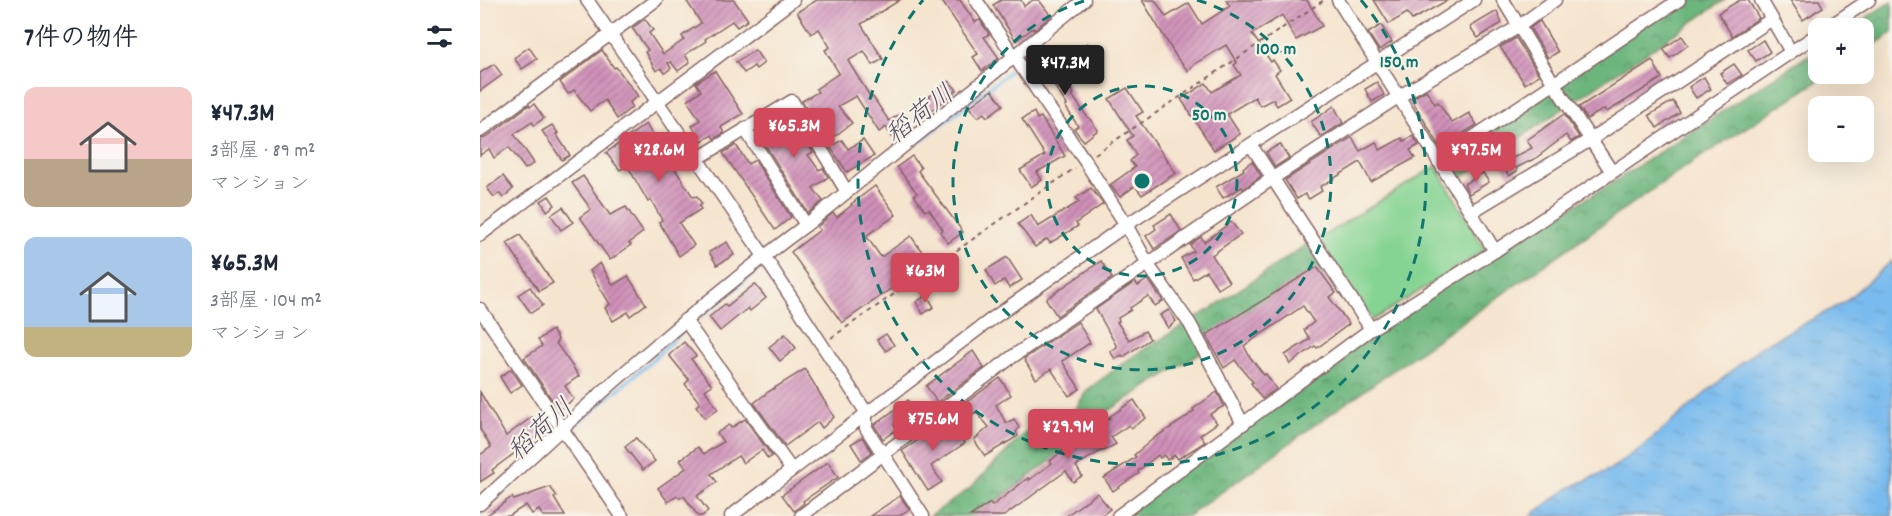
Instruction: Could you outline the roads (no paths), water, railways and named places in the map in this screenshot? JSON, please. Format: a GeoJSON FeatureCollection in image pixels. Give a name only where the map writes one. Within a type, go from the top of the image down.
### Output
{"type":"FeatureCollection","features":[{"type":"Feature","properties":{"kind":"street"},"geometry":{"type":"LineString","coordinates":[[587,0],[764,256],[866,412],[866,428],[923,516]]}},
{"type":"Feature","properties":{"kind":"street"},"geometry":{"type":"LineString","coordinates":[[480,131],[656,0]]}},
{"type":"Feature","properties":{"kind":"street"},"geometry":{"type":"LineString","coordinates":[[480,235],[793,0]]}},
{"type":"Feature","properties":{"kind":"street"},"geometry":{"type":"LineString","coordinates":[[976,0],[1085,161],[1148,264],[1190,324],[1243,424]]}},
{"type":"Feature","properties":{"kind":"street"},"geometry":{"type":"LineString","coordinates":[[480,504],[685,320],[1084,0]]}},
{"type":"Feature","properties":{"kind":"street"},"geometry":{"type":"LineString","coordinates":[[1338,0],[1495,250]]}},
{"type":"Feature","properties":{"kind":"street"},"geometry":{"type":"LineString","coordinates":[[731,516],[989,321],[1126,225],[1474,0]]}},
{"type":"Feature","properties":{"kind":"street"},"geometry":{"type":"LineString","coordinates":[[1503,0],[1554,84],[1612,172]]}},
{"type":"Feature","properties":{"kind":"street"},"geometry":{"type":"LineString","coordinates":[[801,516],[1012,357],[1273,178],[1398,97],[1518,27],[1555,0]]}},
{"type":"Feature","properties":{"kind":"street"},"geometry":{"type":"LineString","coordinates":[[1438,160],[1679,0]]}},
{"type":"Feature","properties":{"kind":"street"},"geometry":{"type":"LineString","coordinates":[[1761,0],[1791,52]]}},
{"type":"Feature","properties":{"kind":"street"},"geometry":{"type":"LineString","coordinates":[[1842,18],[1869,0]]}},
{"type":"Feature","properties":{"kind":"street"},"geometry":{"type":"LineString","coordinates":[[1471,212],[1590,140],[1772,19]]}},
{"type":"Feature","properties":{"kind":"street"},"geometry":{"type":"LineString","coordinates":[[1118,516],[1371,329],[1495,250],[1808,41]]}},
{"type":"Feature","properties":{"kind":"street"},"geometry":{"type":"LineString","coordinates":[[697,159],[792,101],[847,192]]}},
{"type":"Feature","properties":{"kind":"street"},"geometry":{"type":"LineString","coordinates":[[745,129],[806,225]]}},
{"type":"Feature","properties":{"kind":"street"},"geometry":{"type":"LineString","coordinates":[[1251,145],[1371,329]]}},
{"type":"Feature","properties":{"kind":"street"},"geometry":{"type":"LineString","coordinates":[[480,309],[622,516]]}},
{"type":"Feature","properties":{"kind":"street"},"geometry":{"type":"LineString","coordinates":[[685,320],[791,469]]}},
{"type":"Feature","properties":{"kind":"street"},"geometry":{"type":"LineString","coordinates":[[480,512],[483,516]]}},
{"type":"Feature","properties":{"kind":"water"},"geometry":{"type":"Polygon","coordinates":[[[1892,261],[1892,516],[1530,516],[1569,488],[1609,470],[1642,447],[1760,347],[1843,303],[1892,261]]]}},
{"type":"Feature","properties":{"kind":"waterway","name":"稻荷川"},"geometry":{"type":"LineString","coordinates":[[917,143],[1009,72]]}},
{"type":"Feature","properties":{"kind":"waterway","name":"稻荷川"},"geometry":{"type":"LineString","coordinates":[[774,257],[787,247]]}},
{"type":"Feature","properties":{"kind":"waterway","name":"稻荷川"},"geometry":{"type":"LineString","coordinates":[[697,319],[758,271]]}},
{"type":"Feature","properties":{"kind":"waterway","name":"稻荷川"},"geometry":{"type":"LineString","coordinates":[[568,431],[647,365],[684,329]]}},
{"type":"Feature","properties":{"kind":"waterway","name":"稻荷川"},"geometry":{"type":"LineString","coordinates":[[480,513],[563,436]]}}]}
